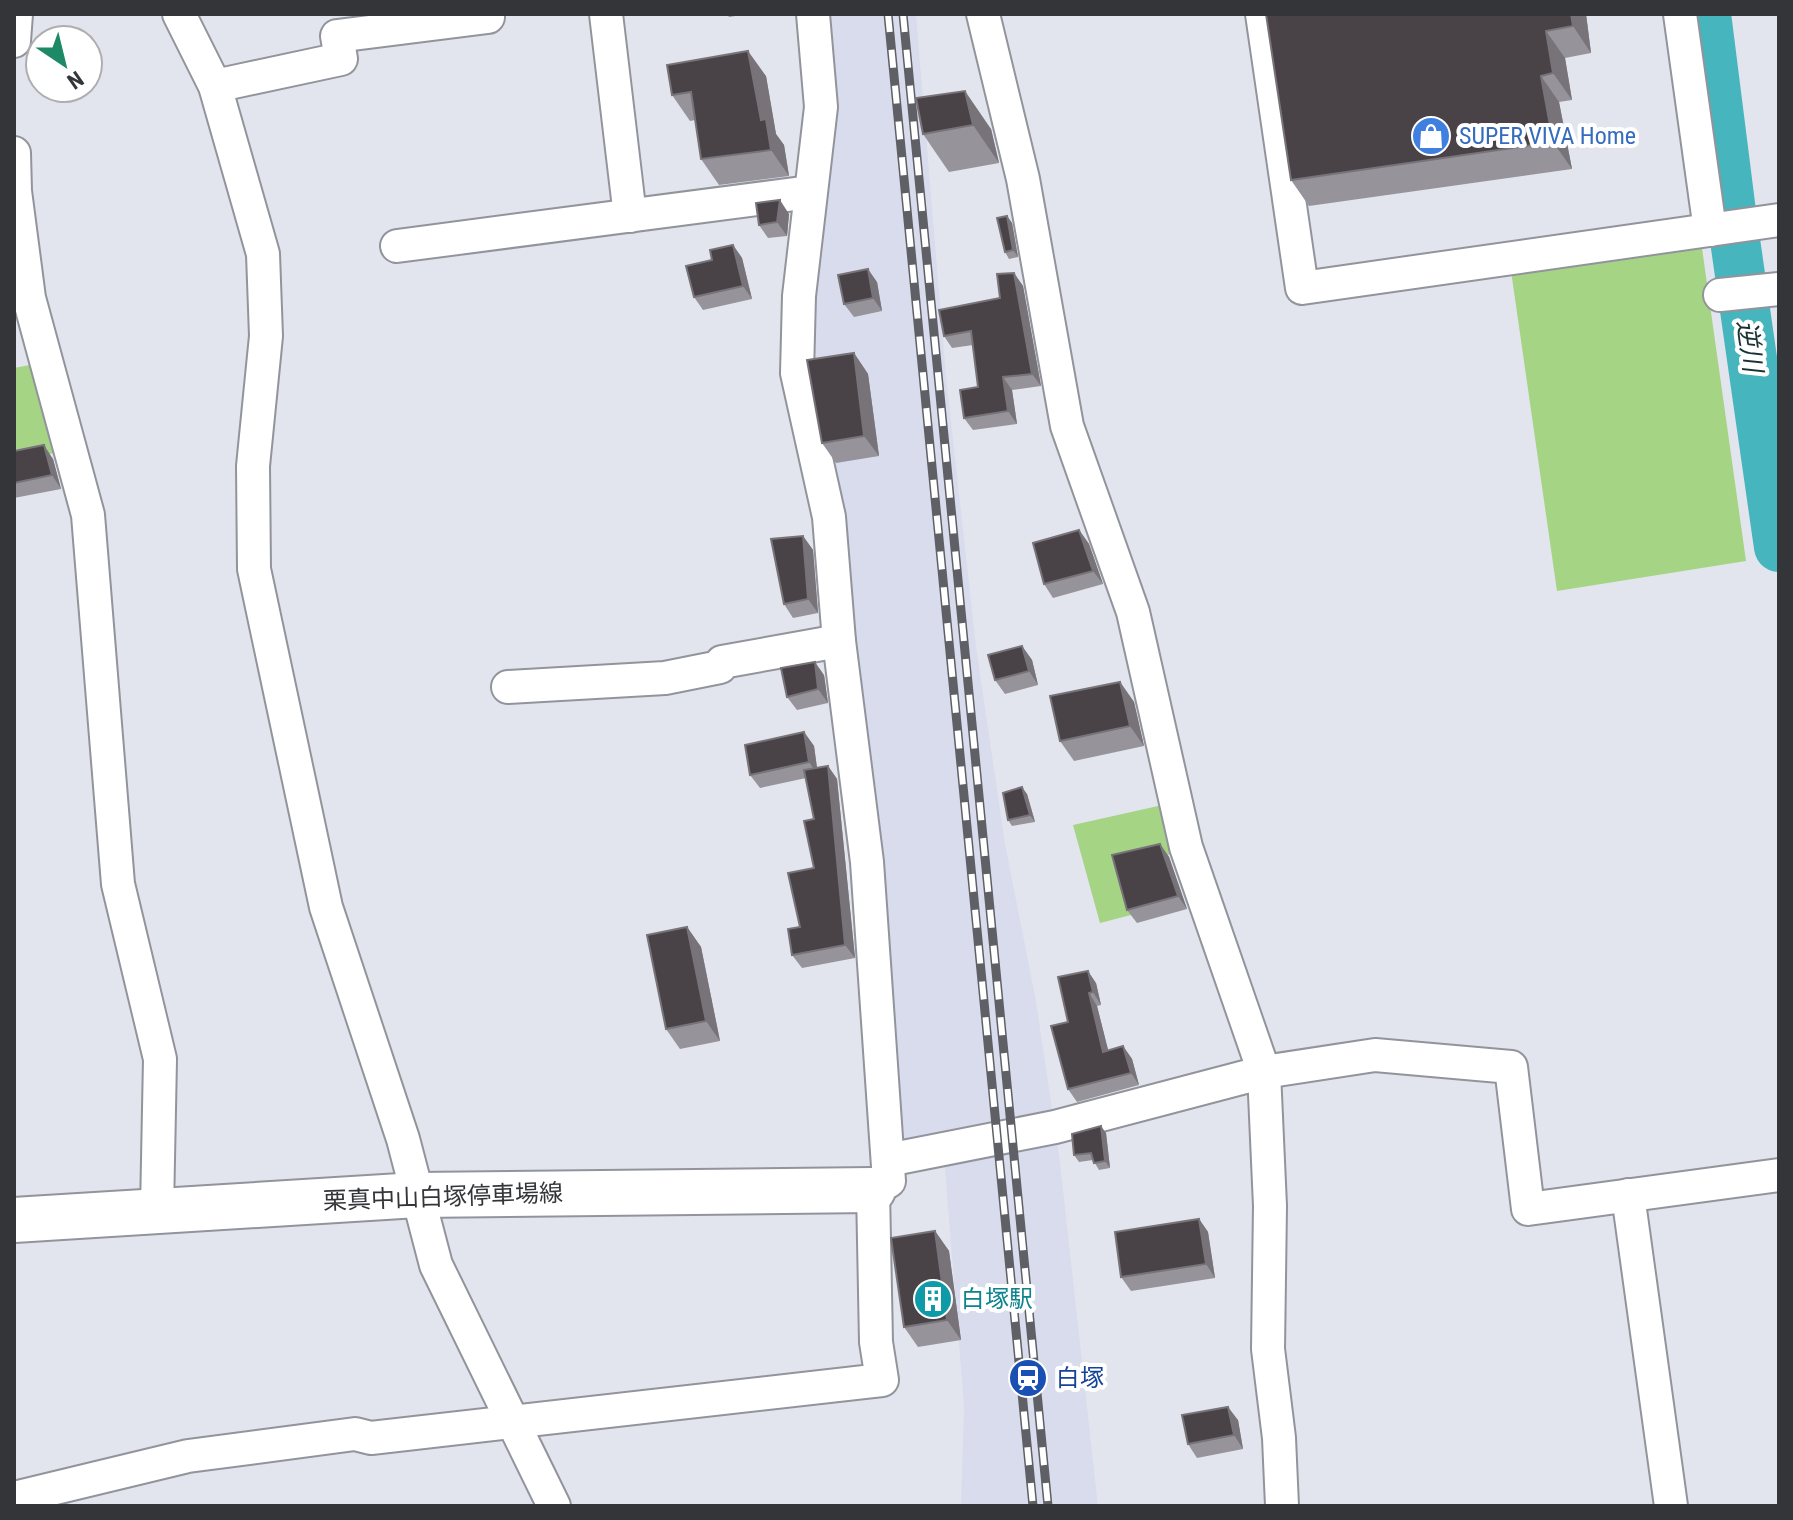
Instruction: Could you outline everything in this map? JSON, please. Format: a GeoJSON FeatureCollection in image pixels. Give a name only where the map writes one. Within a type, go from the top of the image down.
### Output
{"type":"FeatureCollection","features":[{"type":"Feature","properties":{"kind":"main road","name":"栗真中山白塚停車場線"},"geometry":{"type":"LineString","coordinates":[[14,1220],[417,1195],[881,1175]]}},
{"type":"Feature","properties":{"kind":"street"},"geometry":{"type":"LineString","coordinates":[[14,41],[16,14]]}},
{"type":"Feature","properties":{"kind":"street"},"geometry":{"type":"LineString","coordinates":[[179,14],[215,86],[263,254],[266,336],[252,491],[254,569],[326,907],[403,1139],[436,1265],[554,1506]]}},
{"type":"Feature","properties":{"kind":"street"},"geometry":{"type":"LineString","coordinates":[[606,14],[630,216]]}},
{"type":"Feature","properties":{"kind":"street"},"geometry":{"type":"LineString","coordinates":[[14,1498],[188,1456],[355,1434],[371,1438],[513,1419],[882,1380],[876,1342],[881,1175],[867,862],[839,641],[823,478],[797,373],[799,296],[821,107],[813,14]]}},
{"type":"Feature","properties":{"kind":"street"},"geometry":{"type":"LineString","coordinates":[[983,14],[1023,179],[1067,426],[1133,612],[1186,847],[1264,1072],[1270,1206],[1268,1349],[1279,1438],[1282,1506]]}},
{"type":"Feature","properties":{"kind":"street"},"geometry":{"type":"LineString","coordinates":[[1262,14],[1302,288],[1779,220]]}},
{"type":"Feature","properties":{"kind":"street"},"geometry":{"type":"LineString","coordinates":[[1680,14],[1710,230]]}},
{"type":"Feature","properties":{"kind":"street"},"geometry":{"type":"LineString","coordinates":[[215,86],[341,59],[337,36],[488,17]]}},
{"type":"Feature","properties":{"kind":"street"},"geometry":{"type":"LineString","coordinates":[[14,153],[15,191],[29,298],[88,515],[118,884],[160,1059],[157,1210]]}},
{"type":"Feature","properties":{"kind":"street"},"geometry":{"type":"LineString","coordinates":[[397,246],[810,192]]}},
{"type":"Feature","properties":{"kind":"street"},"geometry":{"type":"LineString","coordinates":[[1721,295],[1769,290]]}},
{"type":"Feature","properties":{"kind":"street"},"geometry":{"type":"LineString","coordinates":[[508,687],[665,678],[720,667],[722,662],[839,641]]}},
{"type":"Feature","properties":{"kind":"street"},"geometry":{"type":"LineString","coordinates":[[881,1175],[1264,1072],[1375,1055],[1511,1067],[1528,1209],[1779,1175]]}},
{"type":"Feature","properties":{"kind":"street"},"geometry":{"type":"LineString","coordinates":[[1628,1195],[1671,1506]]}},
{"type":"Feature","properties":{"kind":"shaded area"},"geometry":{"type":"Polygon","coordinates":[[[822,14],[916,14],[946,376],[976,646],[1005,844],[1036,1001],[1060,1162],[1098,1506],[961,1506],[964,1406],[944,1157],[904,1150],[860,731],[806,378],[822,14]]]}},
{"type":"Feature","properties":{"kind":"green space"},"geometry":{"type":"Polygon","coordinates":[[[1701,241],[1746,561],[1557,591],[1511,271],[1701,241]]]}},
{"type":"Feature","properties":{"kind":"green space"},"geometry":{"type":"Polygon","coordinates":[[[40,363],[65,451],[14,461],[14,368],[40,363]]]}},
{"type":"Feature","properties":{"kind":"green space"},"geometry":{"type":"Polygon","coordinates":[[[1167,804],[1179,852],[1118,868],[1131,915],[1100,923],[1073,825],[1167,804]]]}},
{"type":"Feature","properties":{"kind":"building","name":"SUPER VIVA Home"},"geometry":{"type":"Polygon","coordinates":[[[1266,14],[1571,14],[1573,26],[1546,31],[1553,73],[1541,76],[1553,142],[1291,180],[1266,14]]]}},
{"type":"Feature","properties":{"kind":"building"},"geometry":{"type":"Polygon","coordinates":[[[748,51],[761,120],[766,119],[771,150],[701,159],[691,92],[672,95],[667,65],[748,51]]]}},
{"type":"Feature","properties":{"kind":"building"},"geometry":{"type":"Polygon","coordinates":[[[965,91],[973,125],[923,134],[916,98],[965,91]]]}},
{"type":"Feature","properties":{"kind":"building"},"geometry":{"type":"Polygon","coordinates":[[[780,200],[777,222],[759,225],[756,203],[780,200]]]}},
{"type":"Feature","properties":{"kind":"building"},"geometry":{"type":"Polygon","coordinates":[[[1007,216],[1013,250],[1005,252],[997,218],[1007,216]]]}},
{"type":"Feature","properties":{"kind":"building"},"geometry":{"type":"Polygon","coordinates":[[[733,245],[743,286],[694,297],[686,266],[712,260],[710,250],[733,245]]]}},
{"type":"Feature","properties":{"kind":"building"},"geometry":{"type":"Polygon","coordinates":[[[868,269],[873,298],[844,304],[838,275],[868,269]]]}},
{"type":"Feature","properties":{"kind":"building"},"geometry":{"type":"Polygon","coordinates":[[[1014,273],[1032,374],[1003,377],[1008,411],[964,418],[960,390],[978,387],[971,331],[944,336],[939,310],[1000,298],[997,274],[1014,273]]]}},
{"type":"Feature","properties":{"kind":"building"},"geometry":{"type":"Polygon","coordinates":[[[854,353],[864,436],[822,443],[807,360],[854,353]]]}},
{"type":"Feature","properties":{"kind":"building"},"geometry":{"type":"Polygon","coordinates":[[[44,445],[52,475],[14,483],[14,451],[44,445]]]}},
{"type":"Feature","properties":{"kind":"building"},"geometry":{"type":"Polygon","coordinates":[[[1079,530],[1093,571],[1044,584],[1033,543],[1079,530]]]}},
{"type":"Feature","properties":{"kind":"building"},"geometry":{"type":"Polygon","coordinates":[[[803,536],[808,599],[784,604],[771,539],[803,536]]]}},
{"type":"Feature","properties":{"kind":"building"},"geometry":{"type":"Polygon","coordinates":[[[1022,646],[1029,671],[995,680],[988,655],[1022,646]]]}},
{"type":"Feature","properties":{"kind":"building"},"geometry":{"type":"Polygon","coordinates":[[[815,662],[818,689],[787,697],[781,668],[815,662]]]}},
{"type":"Feature","properties":{"kind":"building"},"geometry":{"type":"Polygon","coordinates":[[[1120,682],[1130,726],[1060,741],[1050,696],[1120,682]]]}},
{"type":"Feature","properties":{"kind":"building"},"geometry":{"type":"Polygon","coordinates":[[[804,732],[809,762],[750,775],[745,745],[804,732]]]}},
{"type":"Feature","properties":{"kind":"building"},"geometry":{"type":"Polygon","coordinates":[[[828,766],[845,945],[792,955],[788,929],[800,927],[788,873],[814,868],[804,821],[814,819],[804,770],[828,766]]]}},
{"type":"Feature","properties":{"kind":"building"},"geometry":{"type":"Polygon","coordinates":[[[1022,787],[1030,815],[1008,820],[1003,793],[1022,787]]]}},
{"type":"Feature","properties":{"kind":"building"},"geometry":{"type":"Polygon","coordinates":[[[1160,844],[1178,896],[1127,910],[1112,855],[1160,844]]]}},
{"type":"Feature","properties":{"kind":"building"},"geometry":{"type":"Polygon","coordinates":[[[687,927],[706,1021],[666,1029],[647,935],[687,927]]]}},
{"type":"Feature","properties":{"kind":"building"},"geometry":{"type":"Polygon","coordinates":[[[1088,971],[1093,992],[1089,993],[1103,1052],[1123,1046],[1131,1073],[1068,1089],[1051,1026],[1068,1022],[1058,977],[1088,971]]]}},
{"type":"Feature","properties":{"kind":"building"},"geometry":{"type":"Polygon","coordinates":[[[1101,1126],[1105,1161],[1094,1163],[1091,1153],[1074,1155],[1072,1134],[1101,1126]]]}},
{"type":"Feature","properties":{"kind":"building"},"geometry":{"type":"Polygon","coordinates":[[[1199,1219],[1206,1264],[1121,1277],[1115,1232],[1199,1219]]]}},
{"type":"Feature","properties":{"kind":"building"},"geometry":{"type":"Polygon","coordinates":[[[935,1231],[947,1320],[904,1327],[891,1238],[935,1231]]]}},
{"type":"Feature","properties":{"kind":"building"},"geometry":{"type":"Polygon","coordinates":[[[1228,1407],[1234,1435],[1188,1444],[1182,1415],[1228,1407]]]}},
{"type":"Feature","properties":{"kind":"waterway","name":"逆川"},"geometry":{"type":"LineString","coordinates":[[1706,14],[1731,212]]}},
{"type":"Feature","properties":{"kind":"waterway","name":"逆川"},"geometry":{"type":"LineString","coordinates":[[1735,240],[1779,547]]}},
{"type":"Feature","properties":{"kind":"railway"},"geometry":{"type":"LineString","coordinates":[[888,14],[1033,1506]]}},
{"type":"Feature","properties":{"kind":"railway"},"geometry":{"type":"LineString","coordinates":[[903,14],[1048,1506]]}},
{"type":"Feature","properties":{"kind":"place","name":"SUPER VIVA Home"},"geometry":{"type":"Point","coordinates":[1431,136]}},
{"type":"Feature","properties":{"kind":"place","name":"白塚駅"},"geometry":{"type":"Point","coordinates":[933,1299]}},
{"type":"Feature","properties":{"kind":"place","name":"白塚"},"geometry":{"type":"Point","coordinates":[1028,1378]}}]}
